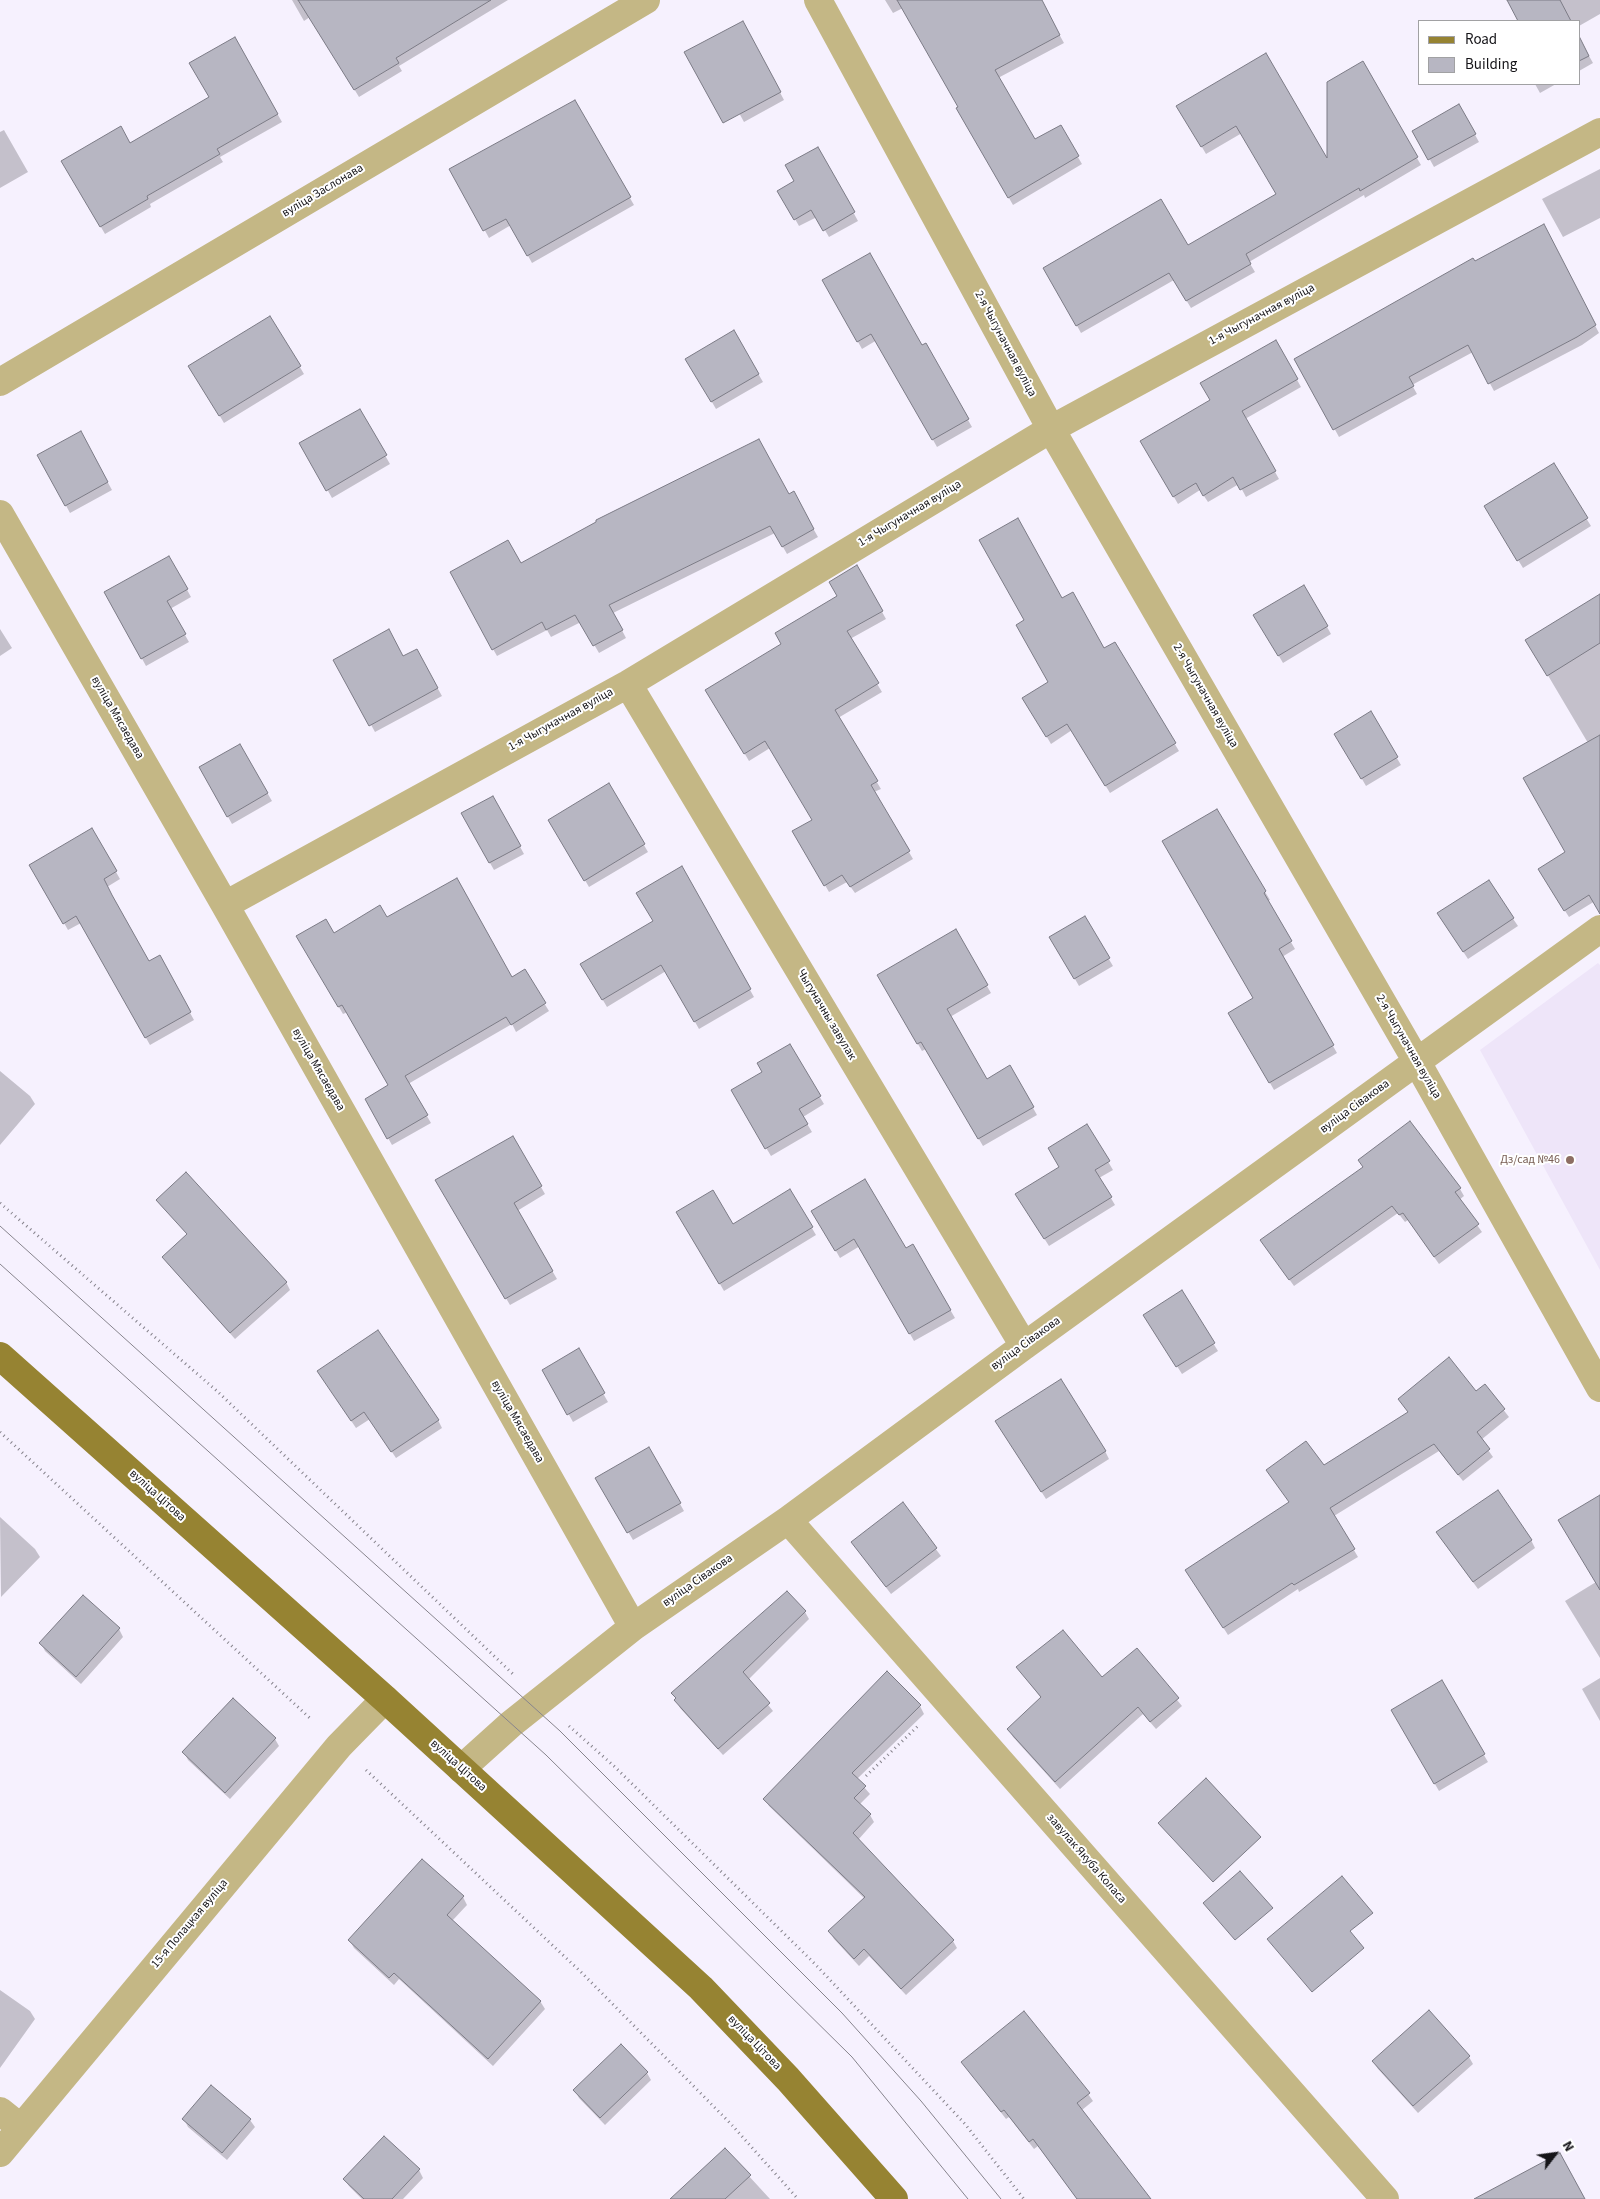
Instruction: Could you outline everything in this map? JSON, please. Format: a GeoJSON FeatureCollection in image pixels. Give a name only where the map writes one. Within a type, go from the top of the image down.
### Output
{"type":"FeatureCollection","features":[{"type":"Feature","properties":{"kind":"main road","name":"вуліца Цітова"},"geometry":{"type":"LineString","coordinates":[[0,1356],[385,1699],[701,1988],[788,2079],[894,2199]]}},
{"type":"Feature","properties":{"kind":"street","name":"вуліца Заслонава"},"geometry":{"type":"LineString","coordinates":[[0,382],[646,0]]}},
{"type":"Feature","properties":{"kind":"street","name":"2-я Чыгуначная вуліца"},"geometry":{"type":"LineString","coordinates":[[818,0],[1051,429],[1417,1062],[1600,1388]]}},
{"type":"Feature","properties":{"kind":"street","name":"1-я Чыгуначная вуліца"},"geometry":{"type":"LineString","coordinates":[[224,905],[628,684],[1051,429],[1600,132]]}},
{"type":"Feature","properties":{"kind":"street","name":"вуліца Мясаедава"},"geometry":{"type":"LineString","coordinates":[[0,514],[633,1627]]}},
{"type":"Feature","properties":{"kind":"street","name":"Чыгуначны завулак"},"geometry":{"type":"LineString","coordinates":[[628,684],[1024,1346]]}},
{"type":"Feature","properties":{"kind":"street","name":"вуліца Сівакова"},"geometry":{"type":"LineString","coordinates":[[461,1770],[511,1724],[633,1627],[788,1520],[1024,1346],[1600,929]]}},
{"type":"Feature","properties":{"kind":"street","name":"завулак Якуба Коласа"},"geometry":{"type":"LineString","coordinates":[[788,1520],[1385,2199]]}},
{"type":"Feature","properties":{"kind":"street","name":"15-я Полацкая вуліца"},"geometry":{"type":"LineString","coordinates":[[0,2153],[10,2119],[339,1746],[385,1699]]}},
{"type":"Feature","properties":{"kind":"path"},"geometry":{"type":"LineString","coordinates":[[0,1432],[580,1972],[730,2123],[798,2199]]}},
{"type":"Feature","properties":{"kind":"path"},"geometry":{"type":"LineString","coordinates":[[866,1776],[946,1700]]}},
{"type":"Feature","properties":{"kind":"shaded area","name":"Дз/сад №46"},"geometry":{"type":"Polygon","coordinates":[[[1598,963],[1600,965],[1600,1270],[1480,1050],[1598,963]]]}},
{"type":"Feature","properties":{"kind":"building"},"geometry":{"type":"Polygon","coordinates":[[[298,0],[491,0],[396,58],[399,63],[354,90],[298,0]]]}},
{"type":"Feature","properties":{"kind":"building"},"geometry":{"type":"Polygon","coordinates":[[[897,0],[1042,0],[1060,35],[995,70],[1035,139],[1061,125],[1079,156],[1008,198],[897,0]]]}},
{"type":"Feature","properties":{"kind":"building"},"geometry":{"type":"Polygon","coordinates":[[[1507,0],[1560,0],[1570,20],[1517,20],[1507,0]]]}},
{"type":"Feature","properties":{"kind":"building"},"geometry":{"type":"Polygon","coordinates":[[[743,21],[781,92],[723,123],[684,52],[743,21]]]}},
{"type":"Feature","properties":{"kind":"building"},"geometry":{"type":"Polygon","coordinates":[[[235,37],[278,114],[217,149],[220,154],[147,196],[148,199],[100,227],[61,161],[121,126],[130,143],[209,97],[189,63],[235,37]]]}},
{"type":"Feature","properties":{"kind":"building"},"geometry":{"type":"Polygon","coordinates":[[[1580,38],[1589,56],[1580,60],[1580,38]]]}},
{"type":"Feature","properties":{"kind":"building"},"geometry":{"type":"Polygon","coordinates":[[[1266,53],[1327,158],[1327,82],[1363,61],[1418,157],[1360,191],[1359,188],[1246,254],[1251,264],[1186,301],[1169,273],[1076,326],[1043,268],[1161,199],[1188,245],[1276,194],[1236,126],[1201,147],[1176,106],[1266,53]]]}},
{"type":"Feature","properties":{"kind":"building"},"geometry":{"type":"Polygon","coordinates":[[[575,100],[631,197],[527,256],[506,219],[483,231],[449,169],[575,100]]]}},
{"type":"Feature","properties":{"kind":"building"},"geometry":{"type":"Polygon","coordinates":[[[1459,104],[1476,134],[1428,160],[1412,131],[1459,104]]]}},
{"type":"Feature","properties":{"kind":"building"},"geometry":{"type":"Polygon","coordinates":[[[818,147],[855,212],[823,231],[811,210],[794,220],[777,191],[794,181],[785,165],[818,147]]]}},
{"type":"Feature","properties":{"kind":"building"},"geometry":{"type":"Polygon","coordinates":[[[1544,224],[1596,325],[1488,384],[1468,345],[1409,377],[1414,386],[1333,430],[1294,359],[1473,258],[1475,261],[1544,224]]]}},
{"type":"Feature","properties":{"kind":"building"},"geometry":{"type":"Polygon","coordinates":[[[870,253],[922,345],[926,343],[969,419],[932,440],[871,334],[857,342],[822,280],[870,253]]]}},
{"type":"Feature","properties":{"kind":"building"},"geometry":{"type":"Polygon","coordinates":[[[270,316],[301,366],[219,416],[188,366],[270,316]]]}},
{"type":"Feature","properties":{"kind":"building"},"geometry":{"type":"Polygon","coordinates":[[[734,330],[759,374],[711,402],[685,359],[734,330]]]}},
{"type":"Feature","properties":{"kind":"building"},"geometry":{"type":"Polygon","coordinates":[[[1276,340],[1298,379],[1242,411],[1276,471],[1240,490],[1233,477],[1203,496],[1196,483],[1173,497],[1140,441],[1210,400],[1200,383],[1276,340]]]}},
{"type":"Feature","properties":{"kind":"building"},"geometry":{"type":"Polygon","coordinates":[[[360,409],[387,455],[326,491],[299,443],[360,409]]]}},
{"type":"Feature","properties":{"kind":"building"},"geometry":{"type":"Polygon","coordinates":[[[81,431],[108,482],[65,506],[37,455],[81,431]]]}},
{"type":"Feature","properties":{"kind":"building"},"geometry":{"type":"Polygon","coordinates":[[[759,439],[789,494],[794,491],[814,529],[782,547],[770,526],[609,605],[623,630],[593,646],[575,615],[546,630],[542,622],[492,650],[450,572],[508,540],[521,563],[596,522],[596,520],[759,439]]]}},
{"type":"Feature","properties":{"kind":"building"},"geometry":{"type":"Polygon","coordinates":[[[1554,463],[1588,518],[1517,561],[1484,506],[1554,463]]]}},
{"type":"Feature","properties":{"kind":"building"},"geometry":{"type":"Polygon","coordinates":[[[1018,518],[1062,598],[1073,592],[1104,648],[1115,642],[1176,743],[1105,786],[1067,724],[1046,737],[1022,698],[1048,682],[1016,625],[1024,620],[979,540],[1018,518]]]}},
{"type":"Feature","properties":{"kind":"building"},"geometry":{"type":"Polygon","coordinates":[[[169,556],[188,589],[167,601],[186,634],[141,659],[104,592],[169,556]]]}},
{"type":"Feature","properties":{"kind":"building"},"geometry":{"type":"Polygon","coordinates":[[[857,565],[883,611],[847,631],[879,683],[835,710],[878,781],[871,785],[910,851],[850,887],[842,875],[824,886],[792,831],[812,820],[765,741],[744,754],[705,690],[781,644],[775,633],[837,596],[829,582],[857,565]]]}},
{"type":"Feature","properties":{"kind":"building"},"geometry":{"type":"Polygon","coordinates":[[[1304,585],[1328,626],[1278,656],[1253,615],[1304,585]]]}},
{"type":"Feature","properties":{"kind":"building"},"geometry":{"type":"Polygon","coordinates":[[[1600,594],[1600,643],[1547,676],[1525,640],[1600,594]]]}},
{"type":"Feature","properties":{"kind":"building"},"geometry":{"type":"Polygon","coordinates":[[[389,629],[403,656],[417,649],[438,688],[369,726],[333,660],[389,629]]]}},
{"type":"Feature","properties":{"kind":"building"},"geometry":{"type":"Polygon","coordinates":[[[1371,711],[1398,757],[1361,779],[1334,734],[1371,711]]]}},
{"type":"Feature","properties":{"kind":"building"},"geometry":{"type":"Polygon","coordinates":[[[1600,735],[1600,914],[1589,895],[1564,911],[1538,869],[1565,852],[1523,778],[1600,735]]]}},
{"type":"Feature","properties":{"kind":"building"},"geometry":{"type":"Polygon","coordinates":[[[240,744],[268,793],[227,817],[199,767],[240,744]]]}},
{"type":"Feature","properties":{"kind":"building"},"geometry":{"type":"Polygon","coordinates":[[[609,783],[645,844],[584,881],[548,820],[609,783]]]}},
{"type":"Feature","properties":{"kind":"building"},"geometry":{"type":"Polygon","coordinates":[[[493,796],[521,846],[489,863],[461,813],[493,796]]]}},
{"type":"Feature","properties":{"kind":"building"},"geometry":{"type":"Polygon","coordinates":[[[1217,809],[1266,891],[1264,893],[1292,941],[1279,949],[1334,1045],[1269,1083],[1228,1013],[1253,998],[1162,841],[1217,809]]]}},
{"type":"Feature","properties":{"kind":"building"},"geometry":{"type":"Polygon","coordinates":[[[92,828],[117,871],[104,879],[112,895],[149,961],[160,955],[191,1012],[145,1038],[76,916],[63,924],[29,865],[92,828]]]}},
{"type":"Feature","properties":{"kind":"building"},"geometry":{"type":"Polygon","coordinates":[[[682,866],[751,989],[694,1022],[661,965],[602,1000],[580,964],[653,921],[636,893],[682,866]]]}},
{"type":"Feature","properties":{"kind":"building"},"geometry":{"type":"Polygon","coordinates":[[[457,878],[512,977],[525,969],[546,1003],[511,1025],[506,1017],[405,1076],[428,1115],[387,1139],[365,1099],[388,1085],[342,1005],[338,1007],[296,936],[326,919],[334,933],[380,905],[387,917],[457,878]]]}},
{"type":"Feature","properties":{"kind":"building"},"geometry":{"type":"Polygon","coordinates":[[[1489,880],[1514,918],[1463,952],[1437,913],[1489,880]]]}},
{"type":"Feature","properties":{"kind":"building"},"geometry":{"type":"Polygon","coordinates":[[[1085,916],[1110,958],[1074,979],[1049,937],[1085,916]]]}},
{"type":"Feature","properties":{"kind":"building"},"geometry":{"type":"Polygon","coordinates":[[[956,929],[988,985],[947,1009],[987,1079],[1010,1065],[1034,1107],[978,1139],[921,1042],[917,1044],[877,975],[956,929]]]}},
{"type":"Feature","properties":{"kind":"building"},"geometry":{"type":"Polygon","coordinates":[[[790,1044],[821,1096],[799,1109],[808,1124],[765,1149],[731,1090],[762,1072],[757,1063],[790,1044]]]}},
{"type":"Feature","properties":{"kind":"building"},"geometry":{"type":"Polygon","coordinates":[[[1410,1121],[1461,1188],[1455,1192],[1479,1224],[1434,1257],[1403,1213],[1399,1215],[1392,1206],[1289,1280],[1260,1240],[1363,1167],[1358,1160],[1410,1121]]]}},
{"type":"Feature","properties":{"kind":"building"},"geometry":{"type":"Polygon","coordinates":[[[1087,1124],[1110,1161],[1095,1170],[1112,1197],[1044,1239],[1015,1194],[1059,1167],[1048,1148],[1087,1124]]]}},
{"type":"Feature","properties":{"kind":"building"},"geometry":{"type":"Polygon","coordinates":[[[513,1136],[542,1186],[514,1203],[553,1271],[505,1299],[435,1180],[513,1136]]]}},
{"type":"Feature","properties":{"kind":"building"},"geometry":{"type":"Polygon","coordinates":[[[186,1172],[287,1282],[230,1333],[162,1257],[187,1234],[156,1200],[186,1172]]]}},
{"type":"Feature","properties":{"kind":"building"},"geometry":{"type":"Polygon","coordinates":[[[865,1179],[906,1248],[913,1244],[951,1310],[909,1334],[854,1239],[835,1251],[811,1211],[865,1179]]]}},
{"type":"Feature","properties":{"kind":"building"},"geometry":{"type":"Polygon","coordinates":[[[790,1189],[813,1227],[719,1284],[676,1212],[713,1190],[733,1224],[790,1189]]]}},
{"type":"Feature","properties":{"kind":"building"},"geometry":{"type":"Polygon","coordinates":[[[1182,1290],[1215,1343],[1176,1367],[1143,1315],[1182,1290]]]}},
{"type":"Feature","properties":{"kind":"building"},"geometry":{"type":"Polygon","coordinates":[[[378,1330],[439,1420],[391,1452],[364,1412],[351,1421],[317,1371],[378,1330]]]}},
{"type":"Feature","properties":{"kind":"building"},"geometry":{"type":"Polygon","coordinates":[[[579,1348],[605,1393],[567,1415],[542,1370],[579,1348]]]}},
{"type":"Feature","properties":{"kind":"building"},"geometry":{"type":"Polygon","coordinates":[[[1449,1357],[1476,1391],[1485,1384],[1505,1409],[1477,1432],[1490,1449],[1458,1475],[1434,1444],[1330,1508],[1355,1549],[1294,1585],[1292,1583],[1223,1628],[1185,1570],[1289,1502],[1266,1470],[1306,1441],[1324,1465],[1408,1412],[1398,1399],[1449,1357]]]}},
{"type":"Feature","properties":{"kind":"building"},"geometry":{"type":"Polygon","coordinates":[[[1061,1379],[1106,1451],[1041,1492],[995,1421],[1061,1379]]]}},
{"type":"Feature","properties":{"kind":"building"},"geometry":{"type":"Polygon","coordinates":[[[649,1447],[681,1503],[627,1533],[595,1478],[649,1447]]]}},
{"type":"Feature","properties":{"kind":"building"},"geometry":{"type":"Polygon","coordinates":[[[1498,1490],[1532,1540],[1473,1582],[1436,1532],[1498,1490]]]}},
{"type":"Feature","properties":{"kind":"building"},"geometry":{"type":"Polygon","coordinates":[[[1600,1495],[1600,1590],[1558,1520],[1600,1495]]]}},
{"type":"Feature","properties":{"kind":"building"},"geometry":{"type":"Polygon","coordinates":[[[903,1502],[937,1548],[886,1587],[851,1542],[903,1502]]]}},
{"type":"Feature","properties":{"kind":"building"},"geometry":{"type":"Polygon","coordinates":[[[787,1591],[806,1611],[743,1672],[770,1703],[718,1749],[674,1700],[676,1698],[671,1693],[787,1591]]]}},
{"type":"Feature","properties":{"kind":"building"},"geometry":{"type":"Polygon","coordinates":[[[83,1595],[120,1628],[76,1677],[39,1643],[83,1595]]]}},
{"type":"Feature","properties":{"kind":"building"},"geometry":{"type":"Polygon","coordinates":[[[1063,1630],[1102,1677],[1137,1648],[1179,1698],[1150,1722],[1138,1707],[1055,1782],[1007,1729],[1041,1697],[1016,1667],[1063,1630]]]}},
{"type":"Feature","properties":{"kind":"building"},"geometry":{"type":"Polygon","coordinates":[[[887,1671],[921,1705],[852,1773],[866,1786],[854,1798],[871,1814],[853,1833],[954,1940],[901,1989],[864,1949],[854,1959],[828,1931],[865,1897],[763,1799],[887,1671]]]}},
{"type":"Feature","properties":{"kind":"building"},"geometry":{"type":"Polygon","coordinates":[[[1442,1680],[1485,1754],[1434,1784],[1391,1710],[1442,1680]]]}},
{"type":"Feature","properties":{"kind":"building"},"geometry":{"type":"Polygon","coordinates":[[[233,1698],[276,1738],[225,1793],[182,1752],[233,1698]]]}},
{"type":"Feature","properties":{"kind":"building"},"geometry":{"type":"Polygon","coordinates":[[[1206,1778],[1261,1837],[1213,1882],[1158,1823],[1206,1778]]]}},
{"type":"Feature","properties":{"kind":"building"},"geometry":{"type":"Polygon","coordinates":[[[422,1859],[464,1896],[447,1915],[541,2001],[488,2059],[394,1973],[389,1978],[348,1940],[422,1859]]]}},
{"type":"Feature","properties":{"kind":"building"},"geometry":{"type":"Polygon","coordinates":[[[1240,1871],[1273,1908],[1235,1940],[1203,1903],[1240,1871]]]}},
{"type":"Feature","properties":{"kind":"building"},"geometry":{"type":"Polygon","coordinates":[[[1342,1876],[1373,1913],[1350,1931],[1364,1948],[1312,1992],[1267,1939],[1342,1876]]]}},
{"type":"Feature","properties":{"kind":"building"},"geometry":{"type":"Polygon","coordinates":[[[1429,2010],[1470,2056],[1413,2106],[1372,2061],[1429,2010]]]}},
{"type":"Feature","properties":{"kind":"building"},"geometry":{"type":"Polygon","coordinates":[[[1024,2011],[1090,2093],[1077,2103],[1151,2199],[1077,2199],[1033,2139],[1029,2142],[1004,2110],[1001,2112],[961,2062],[1024,2011]]]}},
{"type":"Feature","properties":{"kind":"building"},"geometry":{"type":"Polygon","coordinates":[[[621,2044],[648,2072],[600,2118],[573,2090],[621,2044]]]}},
{"type":"Feature","properties":{"kind":"building"},"geometry":{"type":"Polygon","coordinates":[[[211,2085],[251,2119],[222,2153],[182,2119],[211,2085]]]}},
{"type":"Feature","properties":{"kind":"building"},"geometry":{"type":"Polygon","coordinates":[[[384,2136],[420,2169],[392,2199],[364,2199],[343,2179],[384,2136]]]}},
{"type":"Feature","properties":{"kind":"building"},"geometry":{"type":"Polygon","coordinates":[[[725,2148],[751,2175],[725,2199],[670,2199],[725,2148]]]}},
{"type":"Feature","properties":{"kind":"building"},"geometry":{"type":"Polygon","coordinates":[[[1560,2153],[1585,2199],[1474,2199],[1560,2153]]]}},
{"type":"Feature","properties":{"kind":"tram line"},"geometry":{"type":"LineString","coordinates":[[0,1226],[560,1731],[842,2013],[921,2101],[1001,2199]]}},
{"type":"Feature","properties":{"kind":"tram line"},"geometry":{"type":"LineString","coordinates":[[0,1264],[546,1755],[852,2057],[968,2199]]}},
{"type":"Feature","properties":{"kind":"place","name":"Дз/сад №46"},"geometry":{"type":"Point","coordinates":[1570,1160]}}]}
